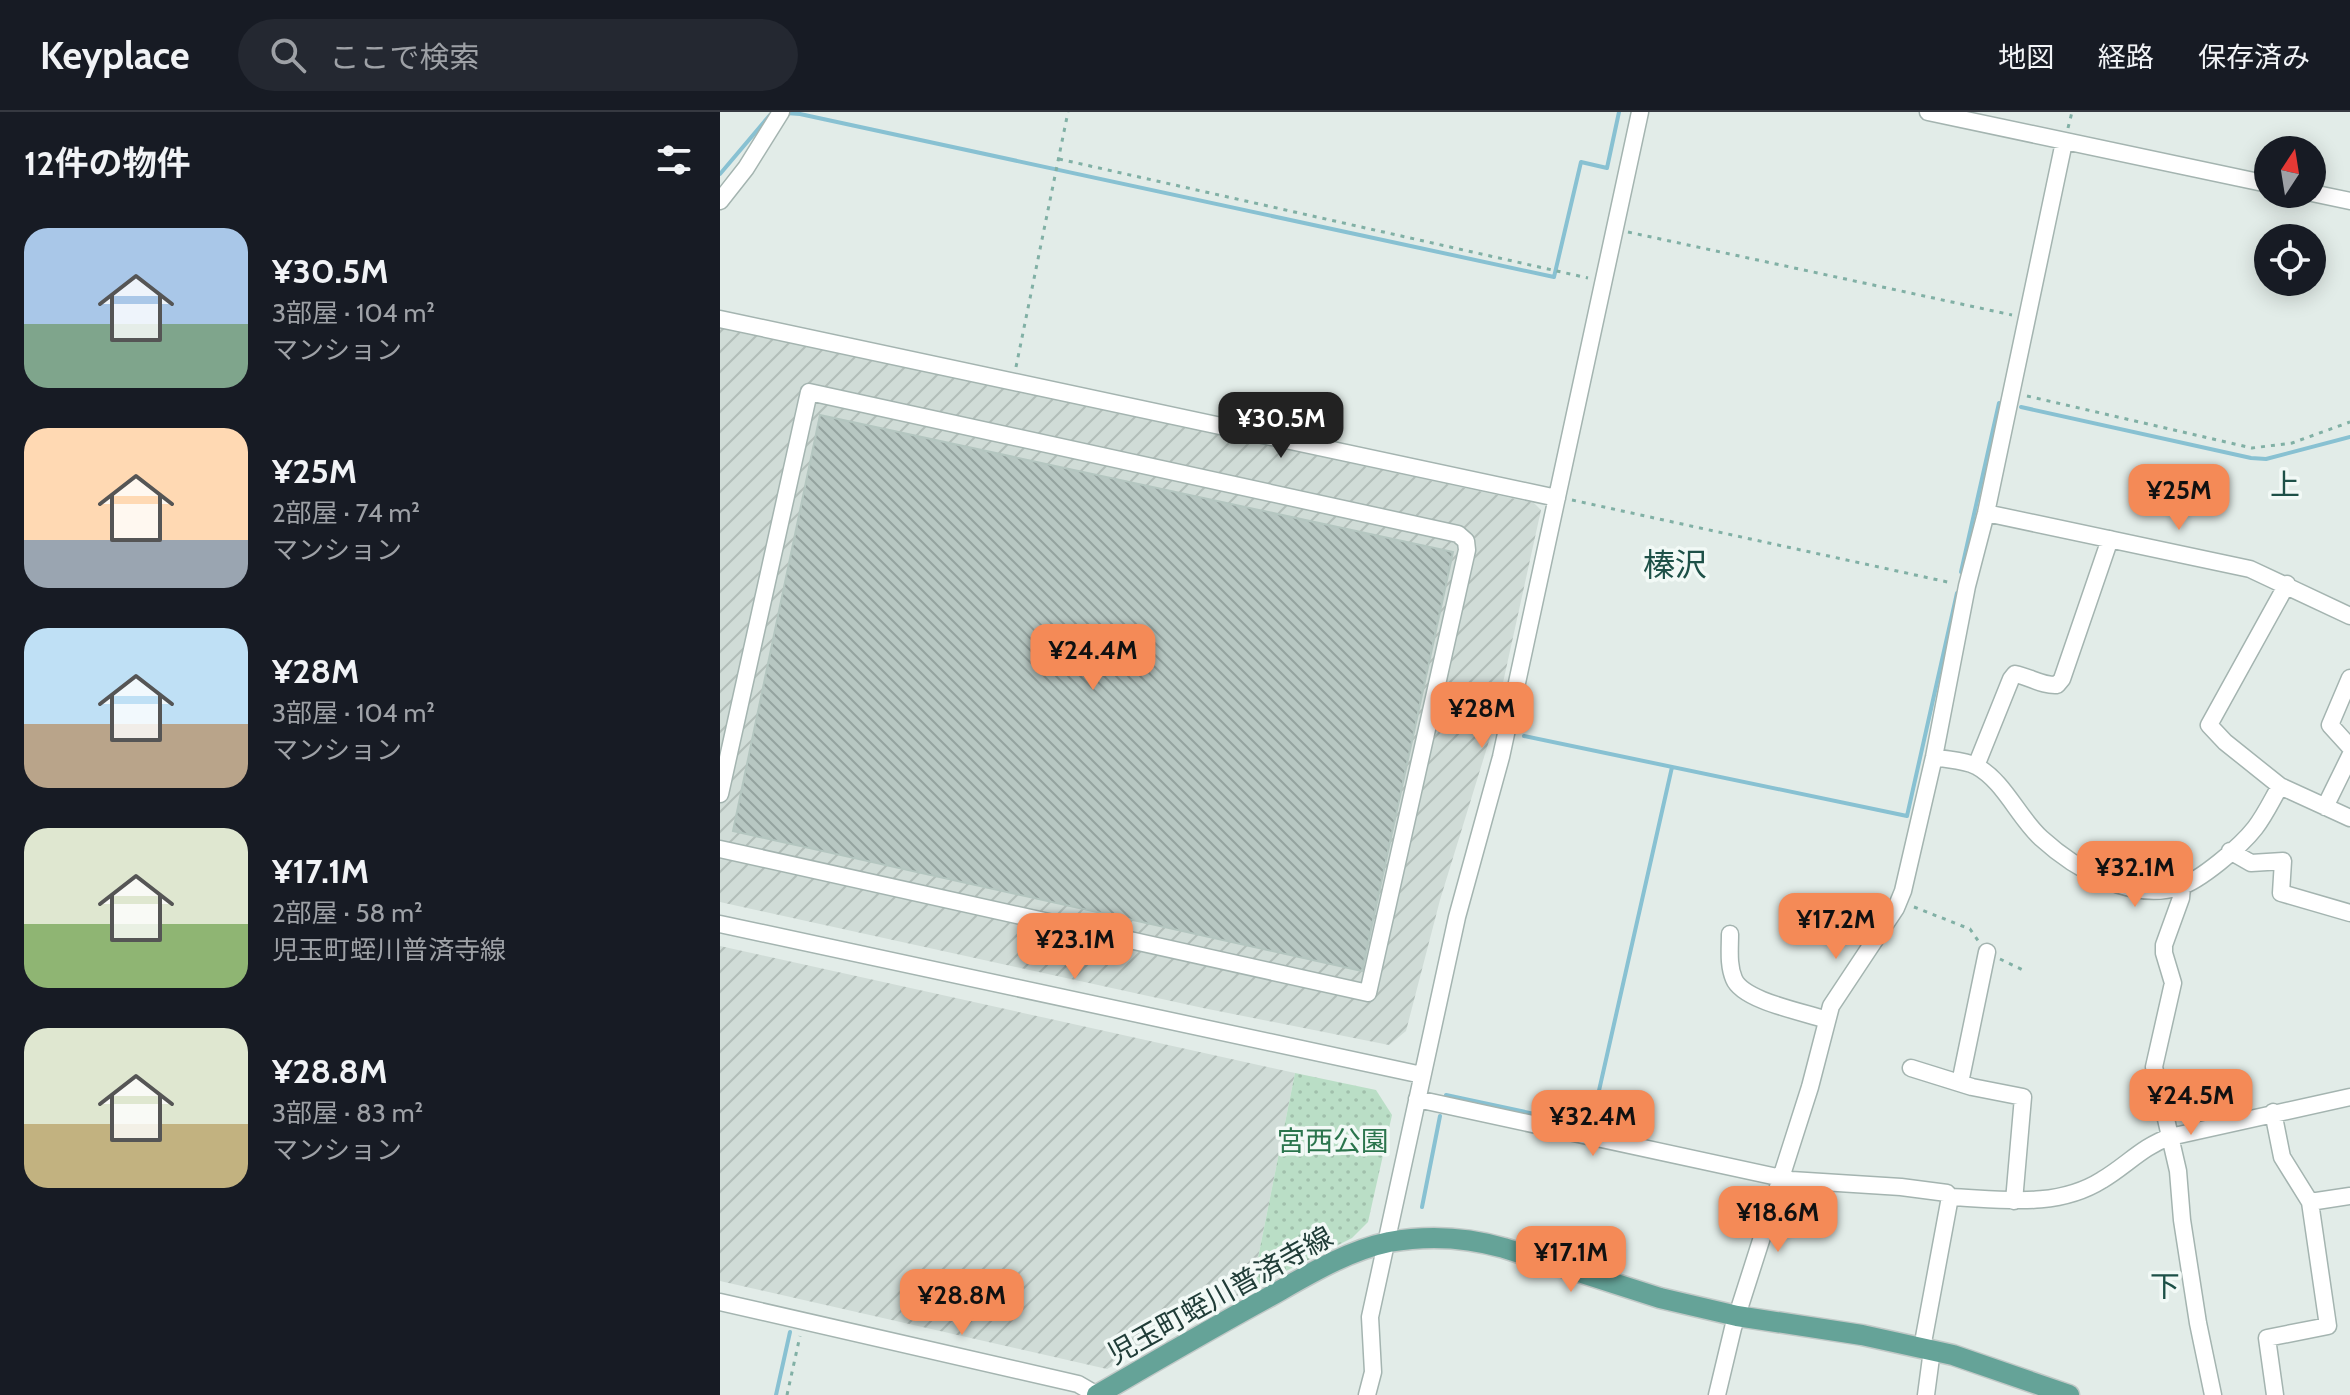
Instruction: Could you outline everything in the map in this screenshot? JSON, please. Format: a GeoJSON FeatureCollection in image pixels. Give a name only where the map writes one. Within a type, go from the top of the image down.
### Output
{"type":"FeatureCollection","features":[{"type":"Feature","properties":{"kind":"main road","name":"児玉町蛭川普済寺線"},"geometry":{"type":"LineString","coordinates":[[1097,1395],[1325,1266],[1387,1242],[1442,1237],[1484,1242],[1637,1292],[1737,1316],[1862,1335],[1927,1349],[2006,1372],[2069,1395]]}},
{"type":"Feature","properties":{"kind":"street"},"geometry":{"type":"LineString","coordinates":[[720,201],[746,168],[781,112]]}},
{"type":"Feature","properties":{"kind":"street"},"geometry":{"type":"LineString","coordinates":[[1367,1395],[1373,1372],[1370,1317],[1457,917],[1501,757],[1640,112]]}},
{"type":"Feature","properties":{"kind":"street"},"geometry":{"type":"LineString","coordinates":[[1928,112],[2254,181]]}},
{"type":"Feature","properties":{"kind":"street"},"geometry":{"type":"LineString","coordinates":[[1717,1395],[1737,1316],[1810,1087],[1827,1020],[1839,993],[1899,901],[1934,757],[1967,586],[1986,513],[2064,142]]}},
{"type":"Feature","properties":{"kind":"street"},"geometry":{"type":"LineString","coordinates":[[2326,196],[2350,201]]}},
{"type":"Feature","properties":{"kind":"street"},"geometry":{"type":"LineString","coordinates":[[720,319],[1557,498]]}},
{"type":"Feature","properties":{"kind":"street"},"geometry":{"type":"LineString","coordinates":[[720,794],[809,392],[1458,534],[1466,541],[1467,550],[1368,993],[720,849]]}},
{"type":"Feature","properties":{"kind":"street"},"geometry":{"type":"LineString","coordinates":[[1986,513],[2250,569],[2350,616]]}},
{"type":"Feature","properties":{"kind":"street"},"geometry":{"type":"LineString","coordinates":[[1976,766],[2015,674],[2050,686],[2057,685],[2062,679],[2110,539]]}},
{"type":"Feature","properties":{"kind":"street"},"geometry":{"type":"LineString","coordinates":[[2287,584],[2209,725],[2225,742],[2280,786],[2350,818]]}},
{"type":"Feature","properties":{"kind":"street"},"geometry":{"type":"LineString","coordinates":[[2350,678],[2330,725],[2350,747]]}},
{"type":"Feature","properties":{"kind":"street"},"geometry":{"type":"LineString","coordinates":[[2325,807],[2350,756]]}},
{"type":"Feature","properties":{"kind":"street"},"geometry":{"type":"LineString","coordinates":[[1934,757],[1976,766],[1995,782],[2025,822],[2068,860],[2132,889],[2182,887],[2255,829],[2280,786]]}},
{"type":"Feature","properties":{"kind":"street"},"geometry":{"type":"LineString","coordinates":[[2230,851],[2251,863],[2283,861],[2281,893],[2350,913]]}},
{"type":"Feature","properties":{"kind":"street"},"geometry":{"type":"LineString","coordinates":[[2182,887],[2164,945],[2173,983],[2154,1067],[2178,1171],[2182,1220],[2198,1323],[2213,1395]]}},
{"type":"Feature","properties":{"kind":"street"},"geometry":{"type":"LineString","coordinates":[[720,924],[1422,1075]]}},
{"type":"Feature","properties":{"kind":"street"},"geometry":{"type":"LineString","coordinates":[[1730,934],[1732,972],[1738,987],[1755,997],[1827,1020]]}},
{"type":"Feature","properties":{"kind":"street"},"geometry":{"type":"LineString","coordinates":[[1960,1083],[1987,952]]}},
{"type":"Feature","properties":{"kind":"street"},"geometry":{"type":"LineString","coordinates":[[1911,1068],[2023,1097],[2014,1201]]}},
{"type":"Feature","properties":{"kind":"street"},"geometry":{"type":"LineString","coordinates":[[1417,1099],[1779,1178],[1901,1187],[1947,1193],[1950,1197],[2014,1201],[2051,1198],[2082,1190],[2111,1175],[2149,1146],[2170,1137],[2350,1097]]}},
{"type":"Feature","properties":{"kind":"street"},"geometry":{"type":"LineString","coordinates":[[2273,1112],[2282,1157],[2310,1202],[2328,1326],[2267,1338],[2275,1395]]}},
{"type":"Feature","properties":{"kind":"street"},"geometry":{"type":"LineString","coordinates":[[2310,1202],[2350,1196]]}},
{"type":"Feature","properties":{"kind":"street"},"geometry":{"type":"LineString","coordinates":[[1926,1395],[1927,1349],[1950,1197]]}},
{"type":"Feature","properties":{"kind":"street"},"geometry":{"type":"LineString","coordinates":[[720,1302],[1078,1384],[1097,1395]]}},
{"type":"Feature","properties":{"kind":"path"},"geometry":{"type":"LineString","coordinates":[[1013,382],[1068,112]]}},
{"type":"Feature","properties":{"kind":"path"},"geometry":{"type":"LineString","coordinates":[[1059,159],[1603,282]]}},
{"type":"Feature","properties":{"kind":"path"},"geometry":{"type":"LineString","coordinates":[[1615,229],[2027,318]]}},
{"type":"Feature","properties":{"kind":"path"},"geometry":{"type":"LineString","coordinates":[[2012,392],[2252,448],[2292,443],[2350,422]]}},
{"type":"Feature","properties":{"kind":"path"},"geometry":{"type":"LineString","coordinates":[[1557,498],[1967,586]]}},
{"type":"Feature","properties":{"kind":"path"},"geometry":{"type":"LineString","coordinates":[[1899,901],[1970,929],[1987,952],[2027,972]]}},
{"type":"Feature","properties":{"kind":"path"},"geometry":{"type":"LineString","coordinates":[[787,1395],[804,1321]]}},
{"type":"Feature","properties":{"kind":"shaded area"},"geometry":{"type":"Polygon","coordinates":[[[720,326],[1534,503],[1541,510],[1493,728],[1440,900],[1406,1031],[1389,1045],[1203,1008],[720,902],[720,326]]]}},
{"type":"Feature","properties":{"kind":"shaded area"},"geometry":{"type":"Polygon","coordinates":[[[720,946],[1295,1073],[1252,1288],[1107,1369],[720,1281],[720,946]]]}},
{"type":"Feature","properties":{"kind":"green space","name":"宮西公園"},"geometry":{"type":"Polygon","coordinates":[[[1295,1073],[1376,1090],[1392,1115],[1368,1222],[1352,1238],[1252,1288],[1295,1073]]]}},
{"type":"Feature","properties":{"kind":"building"},"geometry":{"type":"Polygon","coordinates":[[[820,415],[1453,552],[1362,971],[733,831],[820,415]]]}},
{"type":"Feature","properties":{"kind":"waterway"},"geometry":{"type":"LineString","coordinates":[[786,113],[1554,277],[1581,162],[1607,168],[1619,112]]}},
{"type":"Feature","properties":{"kind":"waterway"},"geometry":{"type":"LineString","coordinates":[[720,174],[770,115]]}},
{"type":"Feature","properties":{"kind":"waterway"},"geometry":{"type":"LineString","coordinates":[[1961,572],[1999,403]]}},
{"type":"Feature","properties":{"kind":"waterway"},"geometry":{"type":"LineString","coordinates":[[2021,407],[2251,458],[2266,459],[2350,437]]}},
{"type":"Feature","properties":{"kind":"waterway"},"geometry":{"type":"LineString","coordinates":[[1524,736],[1907,816],[1957,593]]}},
{"type":"Feature","properties":{"kind":"waterway"},"geometry":{"type":"LineString","coordinates":[[1446,1095],[1591,1126],[1672,767]]}},
{"type":"Feature","properties":{"kind":"waterway"},"geometry":{"type":"LineString","coordinates":[[1422,1207],[1440,1116]]}},
{"type":"Feature","properties":{"kind":"waterway"},"geometry":{"type":"LineString","coordinates":[[776,1395],[790,1332]]}},
{"type":"Feature","properties":{"kind":"district","name":"上"},"geometry":{"type":"Point","coordinates":[2285,485]}},
{"type":"Feature","properties":{"kind":"district","name":"榛沢"},"geometry":{"type":"Point","coordinates":[1675,565]}},
{"type":"Feature","properties":{"kind":"district","name":"下"},"geometry":{"type":"Point","coordinates":[2165,1287]}}]}
